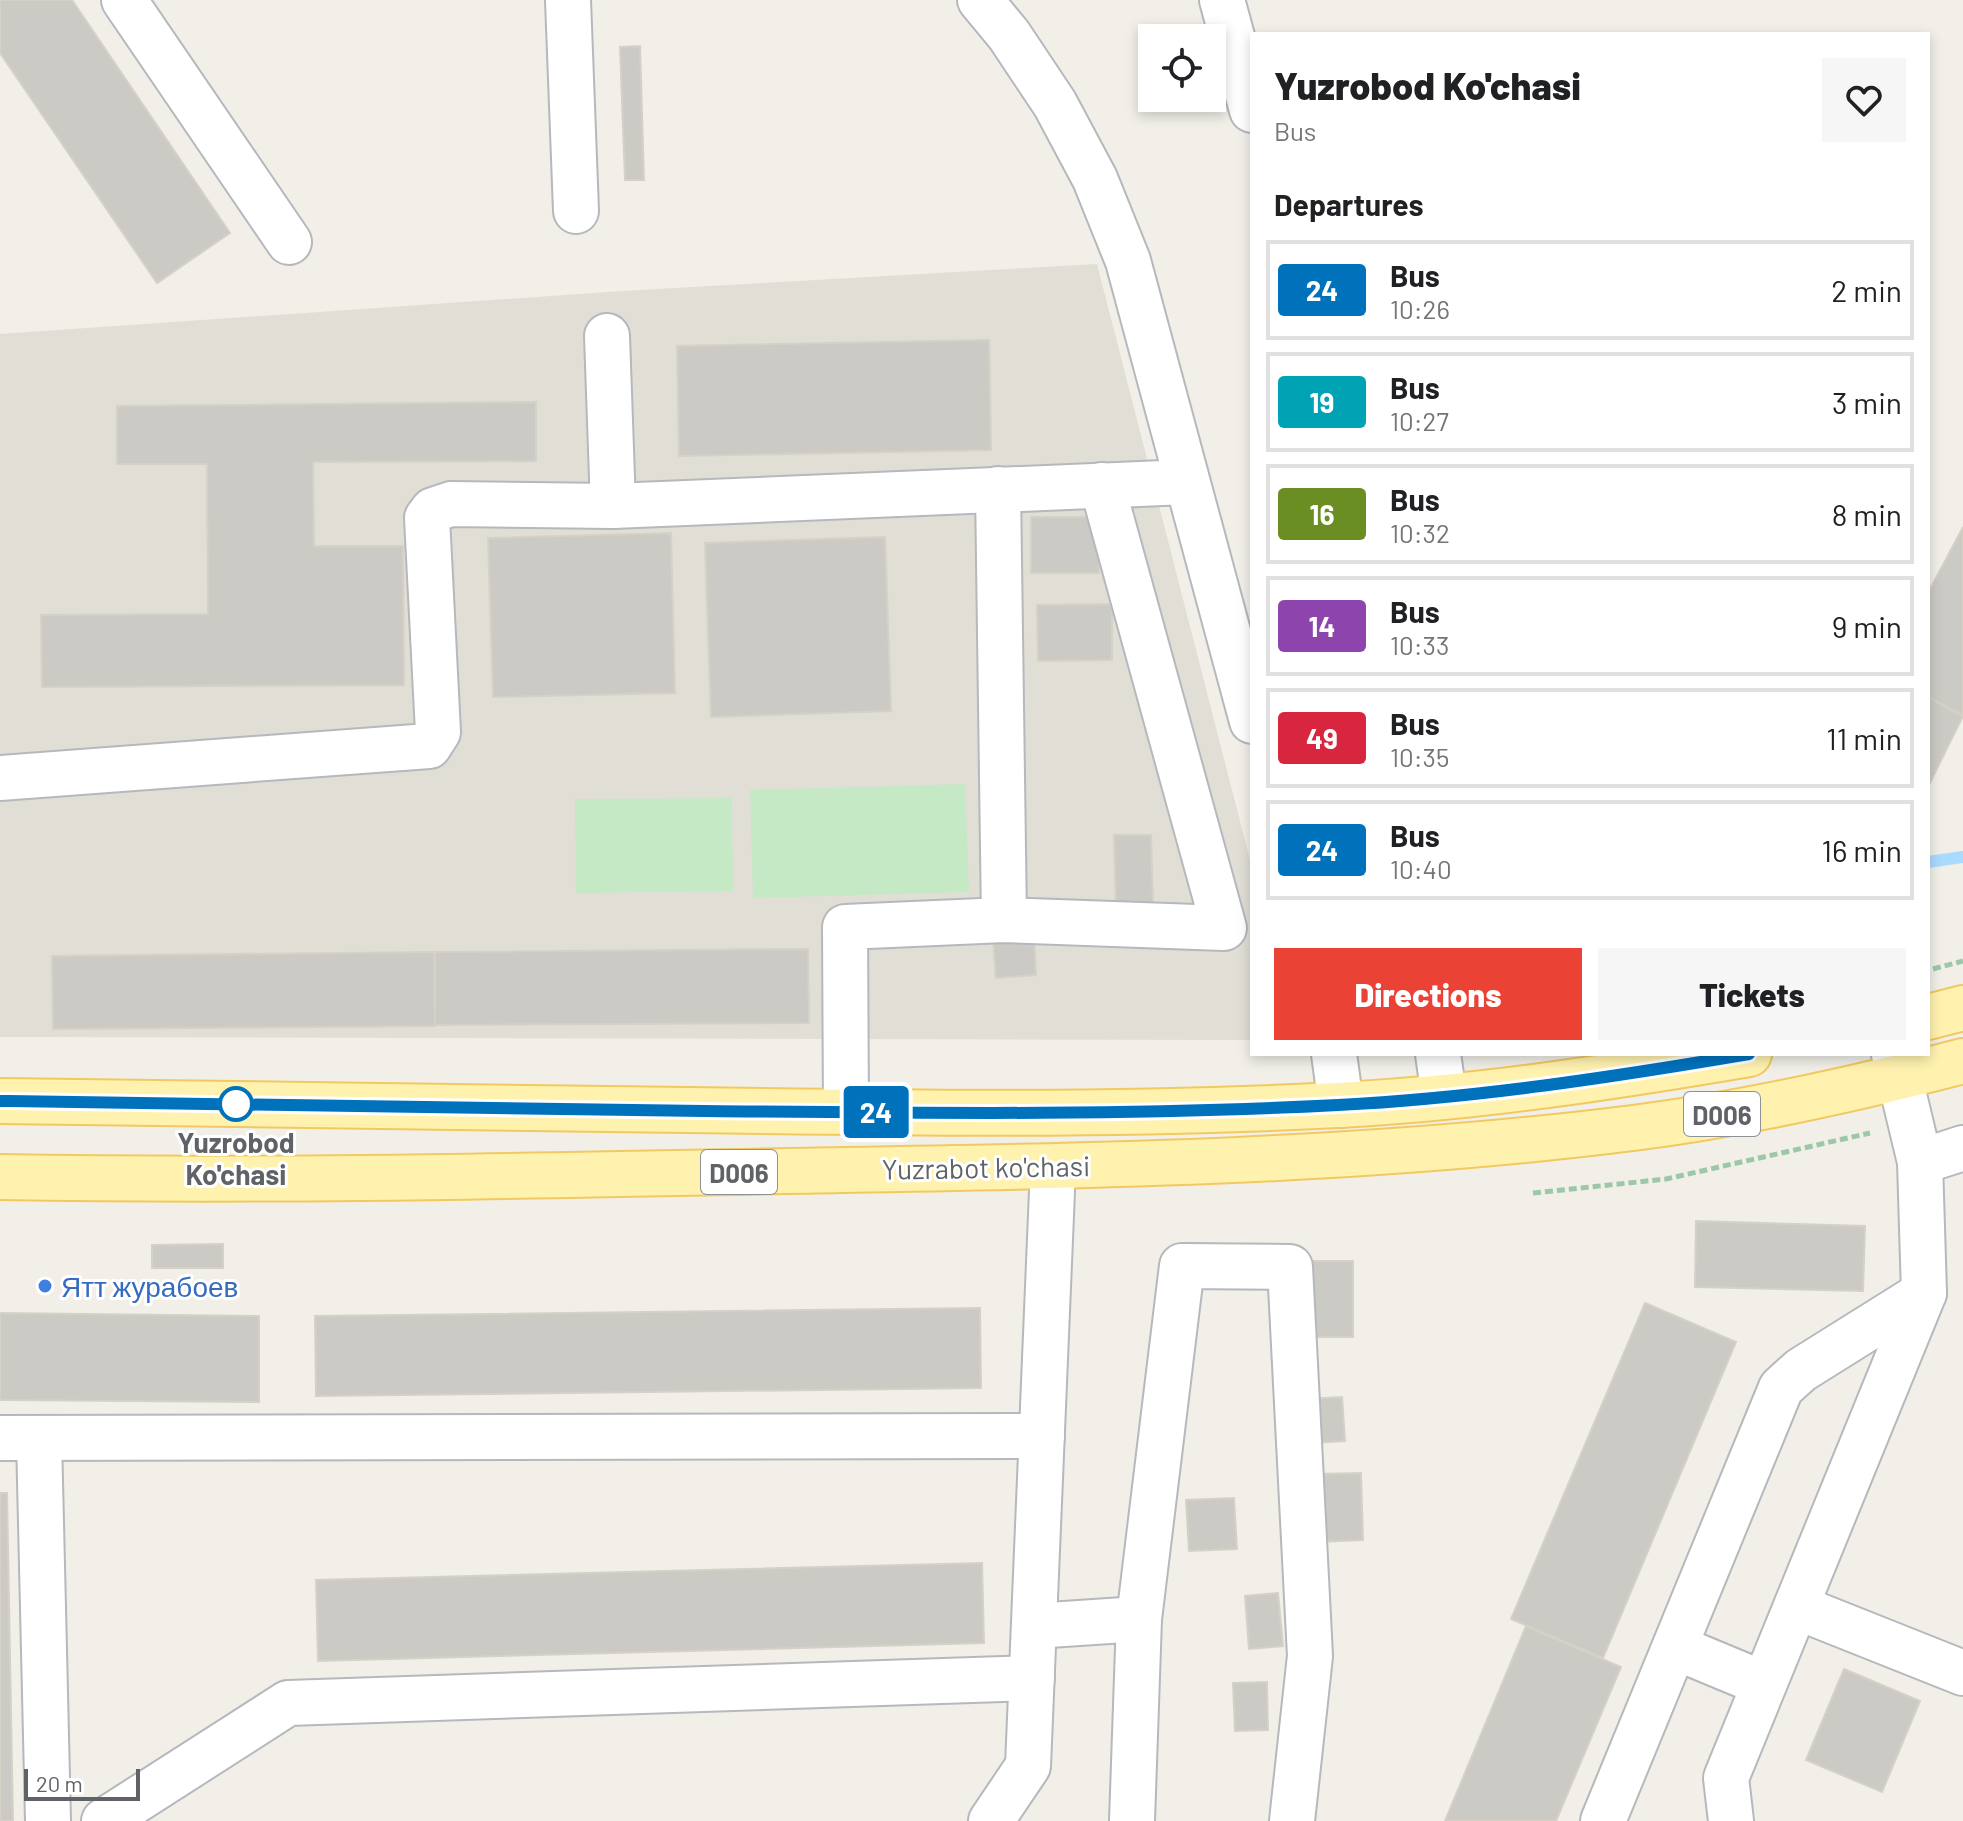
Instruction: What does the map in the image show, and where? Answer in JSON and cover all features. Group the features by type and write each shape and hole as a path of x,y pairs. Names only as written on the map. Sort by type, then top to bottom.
{"main road":[{"path":"1930,1016 1963,1008"},
{"name":"Yuzrabot ko'chasi","path":"0,1101 846,1112 1341,1105 1441,1075 1578,1081 1736,1056"},
{"name":"Yuzrabot ko'chasi","path":"0,1177 235,1181 1053,1167 1344,1155 1633,1128 1715,1115 1897,1066 1963,1061"}],"street":[{"path":"124,0 289,242"},
{"path":"568,0 576,211"},
{"path":"980,0 1009,35 1055,104 1095,179 1128,261 1250,714"},
{"path":"1222,0 1250,103"},
{"path":"607,336 613,506"},
{"path":"0,778 429,746 438,732 427,518 433,510 451,504 613,506 1187,482"},
{"path":"846,1112 845,927 1004,920 1224,928 1102,485"},
{"path":"998,489 1004,920"},
{"path":"1334,1056 1341,1105"},
{"path":"1731,1821 1726,1778 1924,1293 1916,1142 1897,1066"},
{"path":"1916,1142 1963,1148"},
{"path":"991,1821 1028,1766 1053,1167"},
{"path":"1132,1821 1139,1619 1182,1266 1290,1267 1310,1656 1292,1821"},
{"path":"1603,1821 1781,1388 1801,1370 1924,1293"},
{"path":"48,1821 20,1438 1042,1436"},
{"path":"1797,1607 1963,1673"},
{"path":"1034,1626 1139,1619"},
{"path":"1675,1647 1764,1684"},
{"path":"104,1821 288,1703 1032,1678"}],"path":[{"path":"1930,970 1963,961"},
{"path":"1533,1193 1666,1179 1799,1151 1916,1142"}],"shaded area":[{"path":"1097,264 1250,860 1250,1040 0,1037 0,334 622,291"}],"green space":[{"path":"965,784 969,892 753,898 750,790"},
{"path":"732,798 733,891 576,893 575,799"}],"building":[{"path":"0,0 72,0 230,233 157,283 0,53"},
{"path":"640,46 644,180 625,180 620,47"},
{"path":"989,340 991,450 679,456 677,346"},
{"path":"536,402 536,461 313,462 314,546 403,546 404,685 42,687 41,615 208,614 207,464 117,464 117,406"},
{"path":"1031,517 1099,517 1099,573 1031,573"},
{"path":"1963,527 1963,716 1930,698 1930,589"},
{"path":"671,533 675,693 493,697 488,538"},
{"path":"885,537 891,711 711,717 705,543"},
{"path":"1112,604 1112,660 1038,661 1037,605"},
{"path":"1930,698 1963,716 1930,783"},
{"path":"1114,835 1151,835 1153,903 1116,904"},
{"path":"1034,935 1036,975 996,978 993,938"},
{"path":"808,949 809,1023 435,1025 435,952"},
{"path":"434,952 435,1026 53,1029 52,956"},
{"path":"1696,1221 1865,1226 1863,1291 1695,1287"},
{"path":"223,1244 223,1268 152,1268 152,1245"},
{"path":"1309,1261 1353,1261 1353,1337 1309,1337"},
{"path":"1645,1303 1736,1342 1603,1658 1511,1619"},
{"path":"980,1308 981,1388 316,1396 315,1316"},
{"path":"0,1313 259,1316 259,1402 0,1400"},
{"path":"1342,1397 1345,1441 1311,1443 1309,1399"},
{"path":"1361,1473 1363,1540 1317,1542 1316,1474"},
{"path":"0,1493 7,1493 13,1821 0,1821"},
{"path":"1234,1498 1237,1549 1189,1551 1186,1500"},
{"path":"982,1563 984,1643 318,1661 316,1580"},
{"path":"1278,1593 1283,1646 1249,1649 1245,1596"},
{"path":"1526,1626 1621,1667 1556,1821 1445,1821"},
{"path":"1844,1669 1920,1701 1882,1792 1806,1760"},
{"path":"1267,1682 1268,1730 1235,1731 1233,1683"}],"waterway":[{"path":"1930,862 1963,857"}],"bus line":[{"name":"24","path":"0,1101 846,1112 1196,1110 1341,1105 1473,1093 1598,1079 1737,1056"}],"place":[{"name":"Yuzrobod Ko'chasi","path":"236,1104"},
{"name":"Ятт журабоев","path":"45,1286"}]}
